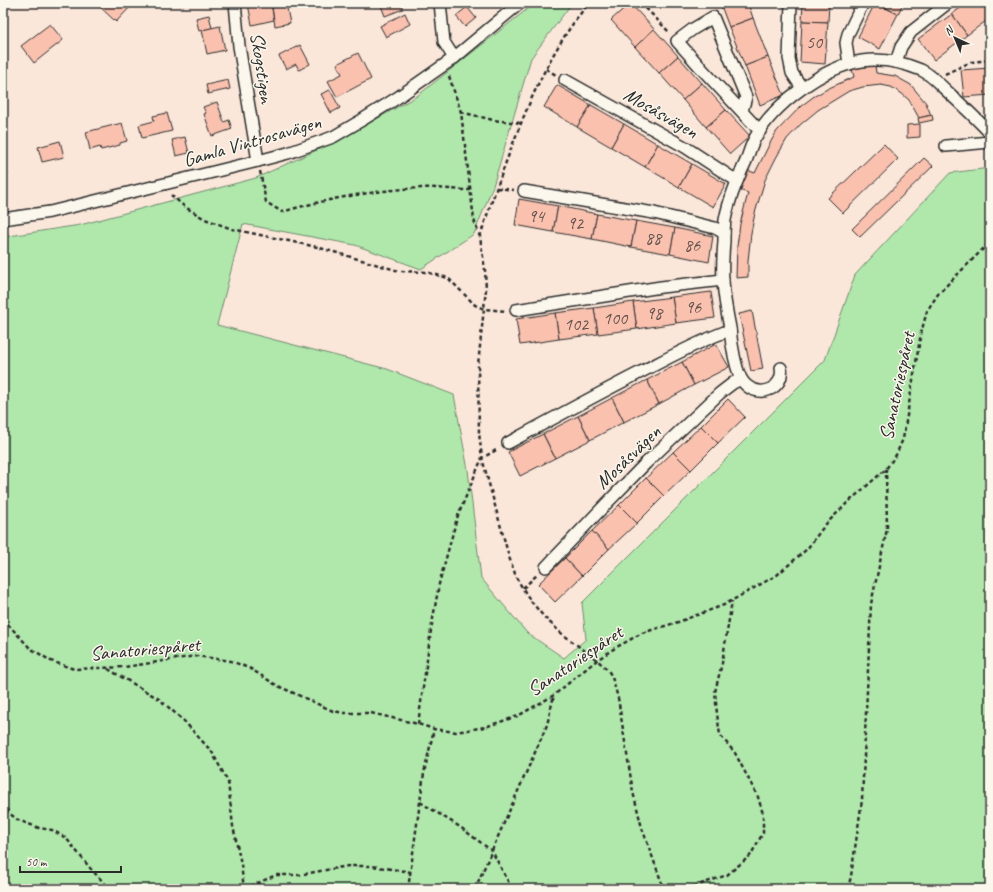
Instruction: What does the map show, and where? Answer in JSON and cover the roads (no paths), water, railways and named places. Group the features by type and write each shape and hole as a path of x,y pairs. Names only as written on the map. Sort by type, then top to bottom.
{"street":[{"name":"Skogstigen","path":"235,3 239,46 258,161"},
{"path":"440,3 442,30 449,61"},
{"name":"Gamla Vintrosavägen","path":"3,219 50,212 258,161 288,153 333,137 398,98 449,61 520,3"},
{"path":"791,3 790,66 795,79 802,88"},
{"path":"849,64 846,43 848,34 863,3"},
{"path":"896,62 901,47 911,32 948,3"},
{"path":"742,111 746,96 713,17 677,41 702,70 760,131"},
{"path":"781,368 782,372 780,379 773,387 764,392 758,392 752,389 741,379 734,355 723,280 725,222 732,192 755,139 780,107 802,88 849,64 878,60 896,62 922,71 934,79 990,133"},
{"name":"Mosåsvägen","path":"565,80 685,147 737,181"},
{"path":"946,146 990,142"},
{"path":"524,191 654,213 715,228 724,233"},
{"path":"516,310 661,287 723,280"},
{"path":"508,443 672,356 730,330"},
{"name":"Mosåsvägen","path":"546,567 646,463 720,393 741,379"}]}
